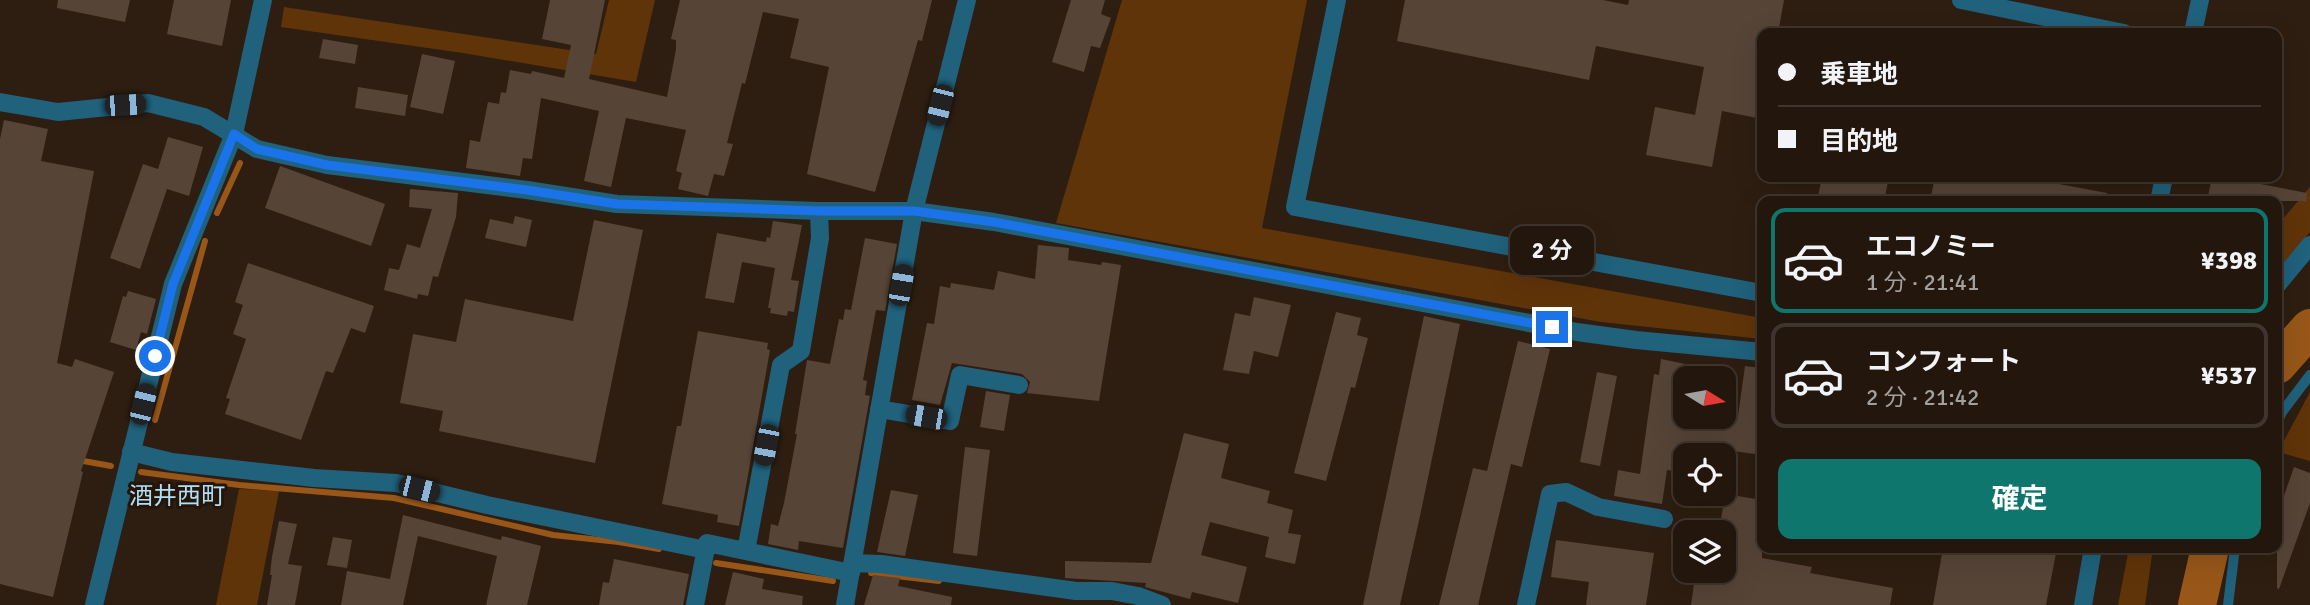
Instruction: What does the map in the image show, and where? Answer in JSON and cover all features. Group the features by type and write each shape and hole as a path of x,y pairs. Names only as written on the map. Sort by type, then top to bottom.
{"street":[{"path":"94,605 173,284 234,134 263,0"},
{"path":"845,605 914,211 967,0"},
{"path":"1337,0 1295,207 1757,292"},
{"path":"1961,0 2099,28"},
{"path":"2194,28 2200,0"},
{"path":"0,102 58,112 148,103 204,117 257,149 327,165 617,204 819,211 914,211 994,222 1577,332 1757,352"},
{"path":"746,551 781,365 801,351 820,238 819,211"},
{"path":"2282,279 2310,245"},
{"path":"879,409 950,421 960,376 1019,385"},
{"path":"131,452 185,463 314,478 396,483 487,505 706,550"},
{"path":"1527,605 1550,494 1566,492 1598,507 1664,519"},
{"path":"695,605 707,543 851,568 881,564 1076,591 1112,591 1138,596 1162,605"},
{"path":"2083,605 2092,553"}],"lane":[{"path":"2282,412 2310,375"},
{"path":"2228,605 2234,553"}],"shaded area":[{"path":"609,0 655,0 636,82 463,53 281,27 284,7 596,54"},
{"path":"1122,0 1307,0 1262,228 1757,317 1757,338 1601,322 1056,223"},
{"path":"2310,187 2310,232 2282,265 2282,220"},
{"path":"2310,392 2310,461 2282,453 2282,444"},
{"path":"239,489 279,491 257,605 216,605"},
{"path":"2128,553 2152,553 2145,605 2118,605"}],"building":[{"path":"58,0 130,0 125,22 57,8"},
{"path":"174,0 231,0 222,46 167,34"},
{"path":"550,0 605,0 589,79 667,97 676,49 676,40 671,39 680,0 932,0 875,192 807,174 829,67 790,58 799,19 763,12 727,143 733,144 724,176 714,174 708,196 678,189 682,173 676,171 686,130 626,118 611,187 584,181 599,111 541,98 532,159 523,158 520,176 466,168 470,140 480,142 488,102 499,104 501,92 506,93 510,70 531,74 532,71 564,78 571,45 542,39"},
{"path":"1071,0 1105,0 1101,14 1111,18 1100,48 1091,46 1084,72 1052,62"},
{"path":"1405,0 1603,0 1628,5 1629,0 1784,0 1779,28 1757,28 1757,118 1722,111 1712,167 1646,155 1655,107 1695,115 1704,67 1596,46 1589,80 1397,41"},
{"path":"323,39 358,45 355,64 319,58"},
{"path":"422,54 455,61 443,114 410,107"},
{"path":"358,87 408,95 405,116 355,108"},
{"path":"4,120 48,129 41,161 94,171 57,363 72,367 75,359 114,372 81,471 83,472 53,597 0,584 0,139"},
{"path":"168,137 203,147 189,196 167,189 140,269 110,258 143,164 158,169"},
{"path":"280,166 385,204 371,246 265,208"},
{"path":"1821,182 1888,182 1885,196 1818,196"},
{"path":"1934,182 2049,182 2107,193 2107,196 1931,196"},
{"path":"2211,182 2250,182 2307,193 2306,201 2282,201 2282,196 2208,196"},
{"path":"410,189 458,193 456,217 438,277 433,276 428,296 418,294 417,299 384,290 389,268 399,270 407,244 420,248 432,209 409,207"},
{"path":"515,216 532,220 526,247 485,238 490,219 513,224"},
{"path":"594,220 643,230 595,463 439,431 443,411 400,403 413,334 456,342 465,299 573,321"},
{"path":"773,221 802,225 791,280 799,281 794,312 788,311 787,316 770,313 771,308 768,308 775,268 742,262 734,303 705,298 717,233 766,242 767,237 770,238"},
{"path":"865,238 897,244 885,311 876,310 863,380 867,381 865,395 870,396 843,548 799,541 798,550 768,544 771,524 778,526 784,503 807,360 830,364 839,319 843,320 845,309 851,310"},
{"path":"1038,245 1069,248 1068,260 1121,265 1099,401 1027,393 1030,382 1022,374 952,363 940,405 912,400 927,323 934,324 940,286 950,288 951,283 994,290 998,271 1035,279"},
{"path":"248,263 374,306 365,333 351,328 333,373 326,371 301,440 225,414 230,399 226,398 246,339 233,334 243,305 235,302"},
{"path":"128,291 156,299 147,334 141,332 136,350 110,342 123,296 126,297"},
{"path":"1254,297 1291,305 1278,357 1254,351 1249,374 1223,370 1235,313 1250,316"},
{"path":"1336,312 1361,318 1357,335 1368,338 1355,388 1351,387 1326,481 1294,473"},
{"path":"1424,316 1460,324 1420,516 1400,605 1363,605"},
{"path":"698,331 768,343 767,349 770,350 739,526 717,522 718,515 662,504 677,426 681,426"},
{"path":"1518,341 1550,349 1522,467 1511,464 1478,605 1439,605 1473,468 1487,471"},
{"path":"1661,359 1685,364 1673,366 1673,429 1736,429 1745,366 1757,367 1757,454 1736,451 1736,443 1673,443 1673,471 1667,470 1662,504 1614,496 1618,470 1640,474 1654,374 1659,375"},
{"path":"1597,372 1617,376 1600,466 1580,462"},
{"path":"986,391 1010,395 1004,431 980,427"},
{"path":"1184,433 1229,444 1221,478 1270,491 1267,503 1293,510 1288,533 1301,535 1295,564 1265,557 1269,537 1210,522 1201,555 1247,567 1238,603 1192,592 1190,599 1145,587 1146,583 1065,578 1065,561 1151,563"},
{"path":"965,447 990,450 977,556 953,553"},
{"path":"2294,467 2310,473 2310,503 2279,589 2277,553 2282,553 2282,502"},
{"path":"891,490 918,495 905,556 877,552"},
{"path":"1736,496 1757,499 1757,553 1762,553 1762,558 1812,567 1810,573 1893,588 1890,605 1691,605 1694,583 1736,583 1736,520 1721,520 1723,506 1736,506"},
{"path":"403,515 501,540 502,536 541,546 527,605 486,605 497,556 418,536 403,605 341,605 347,571 390,579"},
{"path":"279,521 297,524 288,564 302,566 295,605 267,605"},
{"path":"333,537 352,540 347,568 327,565"},
{"path":"1556,540 1654,553 1646,605 1586,605 1589,582 1551,577"},
{"path":"1942,553 2056,553 2046,605 1933,605"},
{"path":"614,559 689,574 683,605 599,605 603,582 609,583"},
{"path":"733,572 764,579 762,589 803,596 802,605 725,605"},
{"path":"873,575 900,578 898,586 952,597 951,605 864,605"}],"waterway":[{"path":"217,213 240,163"},
{"path":"155,420 205,241"},
{"path":"2282,359 2310,328"},
{"path":"78,460 111,466"},
{"path":"141,472 239,485 394,498 553,535 659,549"},
{"path":"2197,605 2209,553"},
{"path":"716,563 833,581"},
{"path":"871,573 939,581"}],"district":[{"name":"酒井西町","path":"177,496"}],"route":[{"path":"155,356 173,284 234,134 257,149 327,165 617,204 732,209 914,211 994,222 1552,327"}]}
